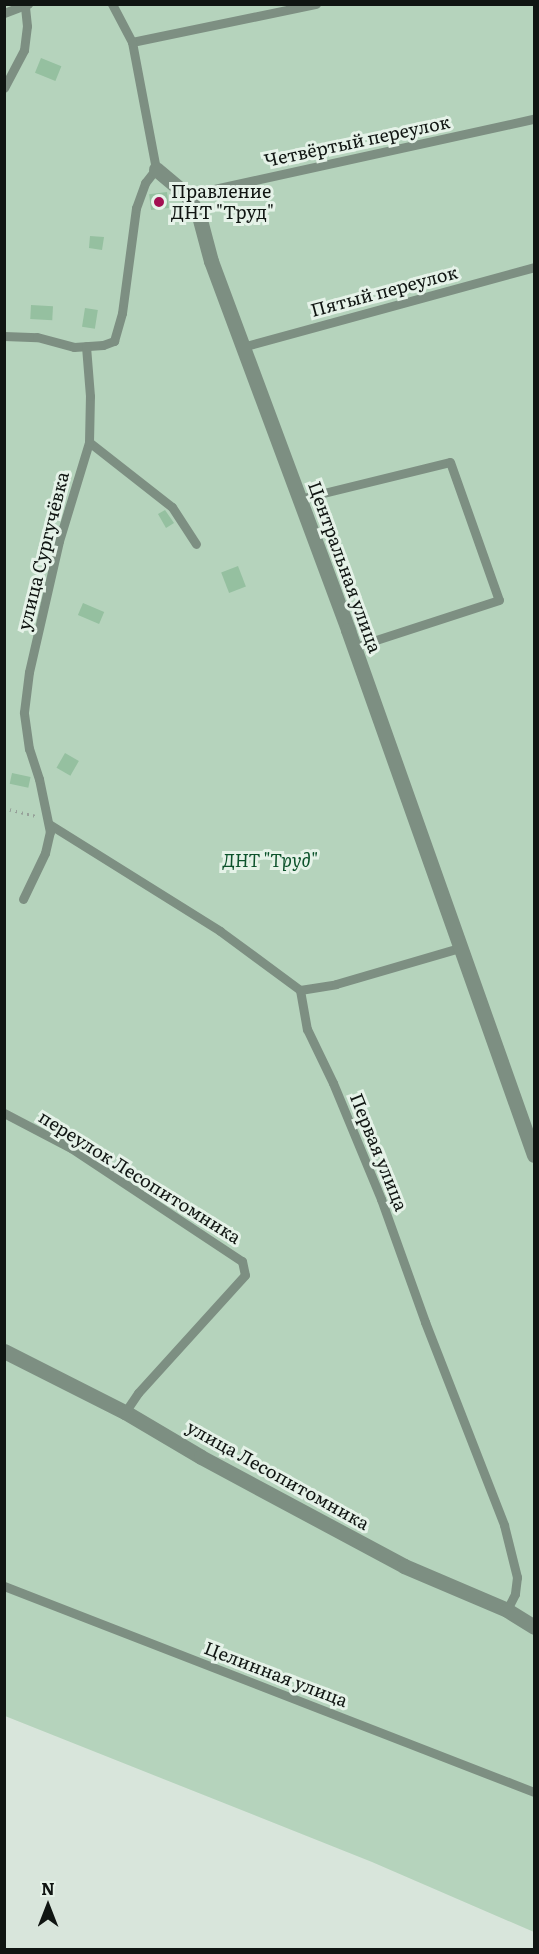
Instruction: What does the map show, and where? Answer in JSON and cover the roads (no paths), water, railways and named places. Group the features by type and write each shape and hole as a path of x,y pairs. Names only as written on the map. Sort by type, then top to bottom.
{"street":[{"name":"Центральная улица","path":"156,169 187,195 199,216 211,261 354,647 534,1155"},
{"name":"улица Лесопитомника","path":"4,1351 125,1413 201,1457 404,1566 507,1610 534,1627"}],"lane":[{"path":"4,336 37,337 74,347 103,345 114,340 122,313 136,208 145,183 156,169 132,42 112,4"},
{"path":"132,42 316,4"},
{"path":"4,14 26,5 27,26 24,50 4,88"},
{"name":"Четвёртый переулок","path":"187,195 534,119"},
{"name":"Пятый переулок","path":"242,347 534,267"},
{"name":"улица Сургучёвка","path":"23,899 45,853 48,821 29,749 24,712 29,672 59,541 89,442 90,396 86,346"},
{"path":"89,442 172,507 196,543"},
{"path":"299,499 450,462 499,600 354,647"},
{"path":"48,821 220,931 300,990 336,984 459,948"},
{"name":"Первая улица","path":"300,990 308,1029 381,1199 425,1322 504,1525 517,1577 515,1594 507,1610"},
{"name":"переулок Лесопитомника","path":"4,1113 71,1148 242,1261 245,1275 138,1393 125,1413"},
{"name":"Целинная улица","path":"4,1586 534,1792"}],"place":[{"name":"Правление ДНТ \"Труд\"","path":"159,202"}],"park label":[{"name":"ДНТ \"Труд\"","path":"270,860"}]}
